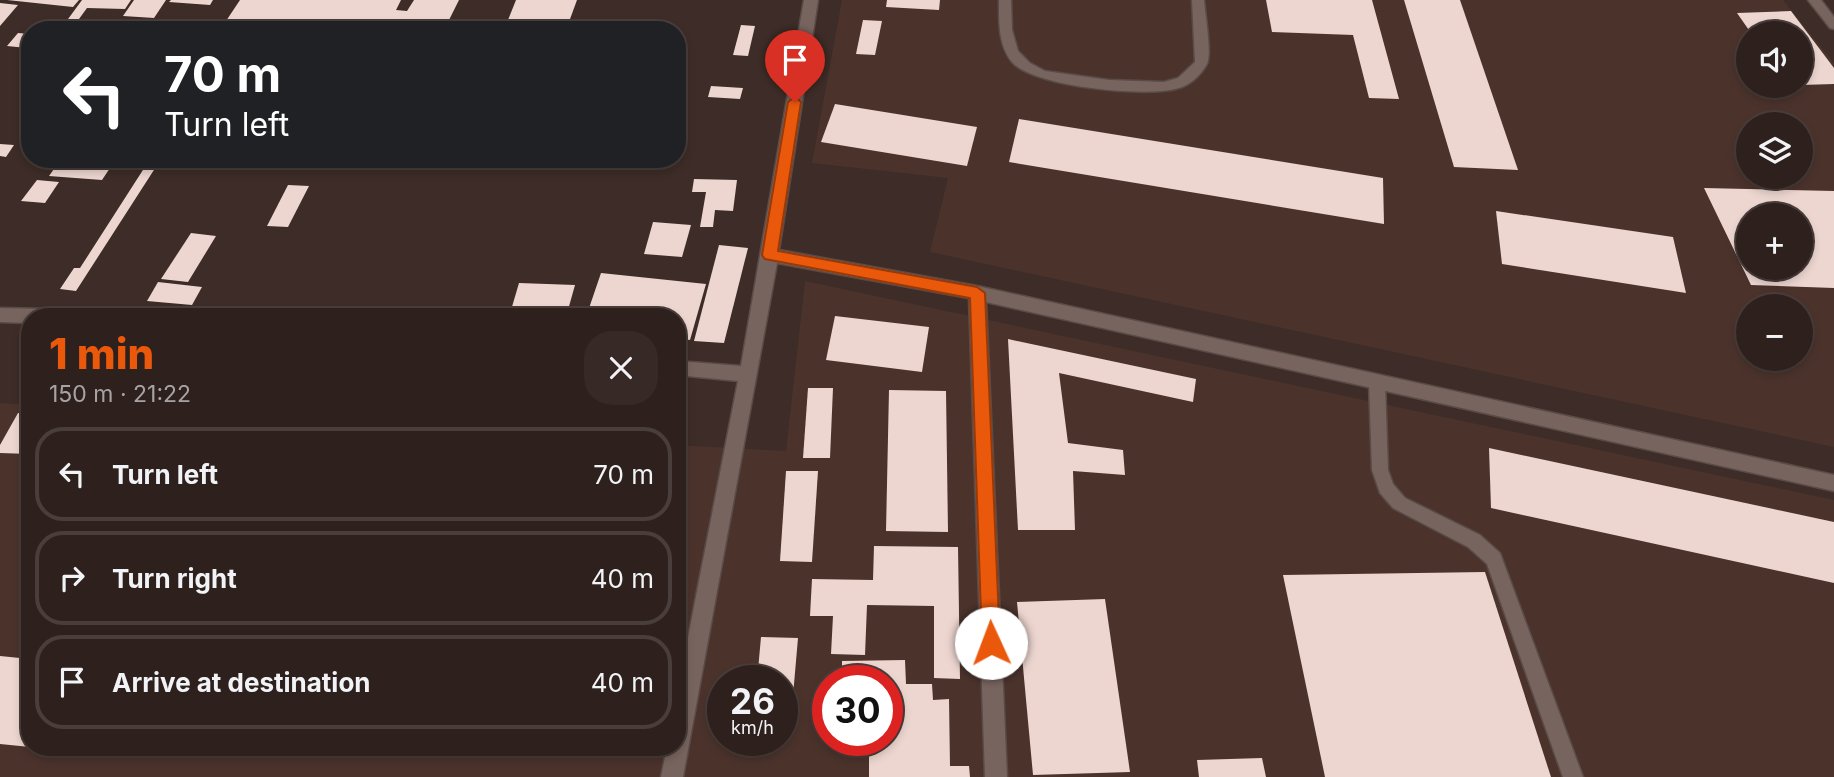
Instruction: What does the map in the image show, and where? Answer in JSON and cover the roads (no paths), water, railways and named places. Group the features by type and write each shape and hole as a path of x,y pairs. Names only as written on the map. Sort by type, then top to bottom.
{"street":[{"path":"686,701 770,255 811,0"},
{"path":"770,255 977,293 1834,483"},
{"path":"977,293 996,777"},
{"path":"0,315 21,315"},
{"path":"686,369 746,374"},
{"path":"672,777 676,756"}],"lane":[{"path":"1005,0 1009,44 1027,68 1045,76 1135,86 1174,85 1197,69 1202,61 1198,0"},
{"path":"1814,0 1834,25"},
{"path":"1377,383 1380,470 1386,488 1399,503 1474,541 1494,559 1573,777"}]}
